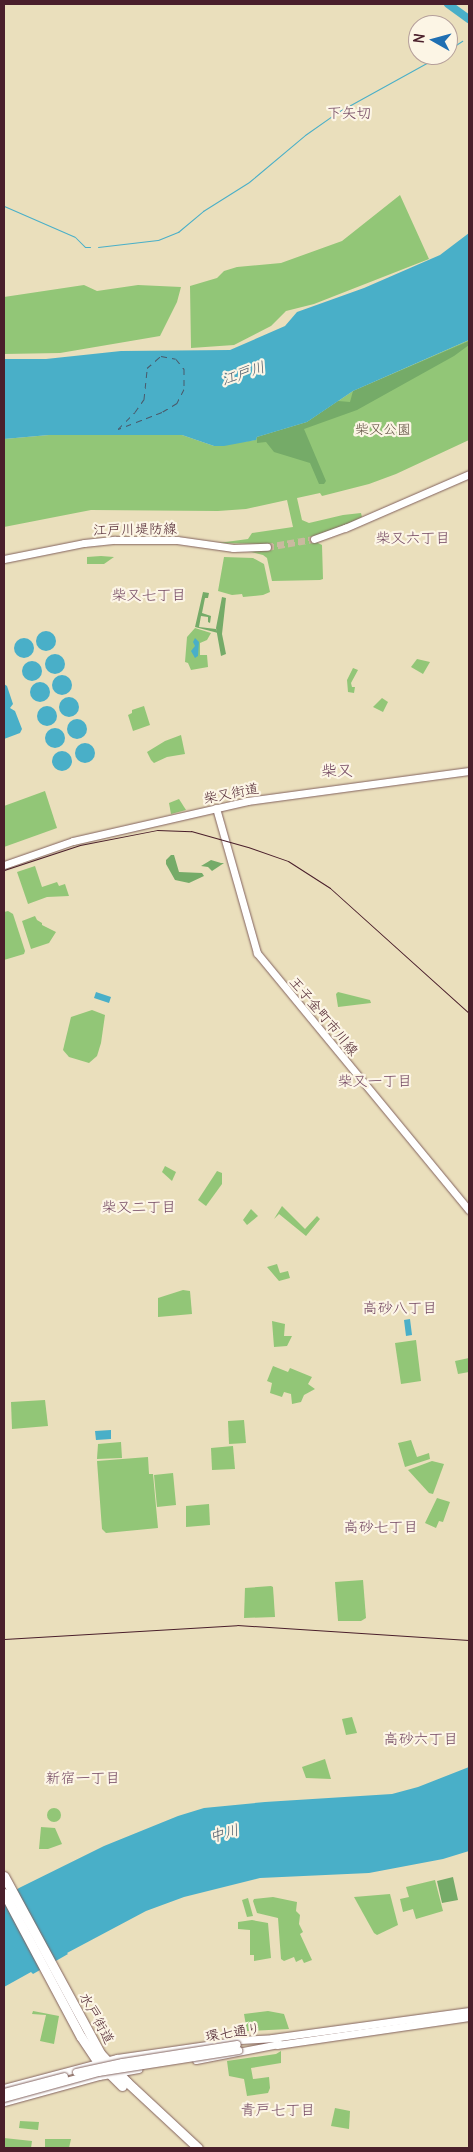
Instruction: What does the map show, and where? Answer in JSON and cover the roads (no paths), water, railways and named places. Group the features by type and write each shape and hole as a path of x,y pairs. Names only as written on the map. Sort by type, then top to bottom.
{"highway":[{"name":"水戸街道","path":"4,1876 6,1892 49,1968 81,2037 102,2061 190,2148"},
{"name":"水戸街道","path":"114,2073 127,2082 198,2148"}],"main road":[{"path":"314,539 346,528 469,474"},
{"name":"江戸川堤防線","path":"4,558 84,542 115,540 177,540 233,548 267,547"},
{"name":"柴又街道","path":"4,865 73,841 247,801 469,771"},
{"name":"王子金町市川線","path":"216,808 257,953 469,1210"},
{"name":"環七通り","path":"4,2092 96,2067 469,2011"},
{"name":"環七通り","path":"278,2041 469,2017"},
{"path":"4,2088 102,2061 240,2040 278,2041"},
{"path":"4,2102 114,2073 228,2055 278,2041"},
{"name":"環七通り","path":"4,2098 98,2072 238,2047"},
{"path":"138,2055 135,2059 136,2065 140,2068"},
{"path":"78,2067 84,2069 86,2077 80,2081"},
{"path":"127,2082 128,2075 132,2070"}],"water":[{"name":"江戸川","path":"469,233 469,340 353,391 307,422 257,437 256,440 224,446 214,446 182,435 49,435 4,439 4,359 46,359 121,351 230,350 285,326 297,312 364,288 440,255"},
{"path":"46,631 53,634 56,641 53,648 46,651 39,648 36,641 39,634"},
{"path":"24,638 31,641 34,648 31,655 24,658 17,655 14,648 17,641"},
{"path":"195,638 199,642 198,656 195,658 191,651 195,646 193,642"},
{"path":"55,654 62,657 65,664 62,671 55,674 48,671 45,664 48,657"},
{"path":"32,661 39,664 42,671 39,678 32,681 25,678 22,671 25,664"},
{"path":"62,675 69,678 72,685 69,692 62,695 55,692 52,685 55,678"},
{"path":"40,682 47,685 50,692 47,699 40,702 33,699 30,692 33,685"},
{"path":"4,684 7,686 13,704 10,708 15,711 22,729 20,733 4,739"},
{"path":"69,697 76,700 79,707 76,714 69,717 62,714 59,707 62,700"},
{"path":"47,706 54,709 57,716 54,723 47,726 40,723 37,716 40,709"},
{"path":"77,719 84,722 87,729 84,736 77,739 70,736 67,729 70,722"},
{"path":"55,728 62,731 65,738 62,745 55,748 48,745 45,738 48,731"},
{"path":"85,743 92,746 95,753 92,760 85,763 78,760 75,753 78,746"},
{"path":"62,751 69,754 72,761 69,768 62,771 55,768 52,761 55,754"},
{"path":"96,992 111,997 109,1003 94,998"},
{"path":"410,1319 412,1335 406,1336 404,1320"},
{"path":"111,1430 111,1439 96,1440 95,1431"},
{"name":"中川","path":"469,1767 469,1851 443,1859 369,1873 260,1878 184,1897 146,1911 67,1953 33,1974 31,1972 4,1987 4,1899 19,1888 104,1846 178,1816 204,1808 392,1794 418,1787"}],"waterway":[{"path":"448,4 469,19"},
{"path":"458,44 462,41"},
{"path":"98,247 158,240 178,232 203,211 249,182 305,135 336,113 423,65"},
{"path":"4,206 75,237 85,247 90,247"}],"tunnel":[{"path":"267,547 314,539"}],"railway":[{"path":"4,870 80,845 157,830 191,831 248,847 288,861 330,888 469,1013"},
{"path":"4,1639 237,1625 469,1640"}],"district":[{"name":"下矢切","path":"349,113"},
{"name":"柴又六丁目","path":"413,538"},
{"name":"柴又七丁目","path":"149,595"},
{"name":"柴又","path":"337,770"},
{"name":"柴又一丁目","path":"375,1081"},
{"name":"柴又二丁目","path":"139,1207"},
{"name":"高砂八丁目","path":"400,1308"},
{"name":"高砂七丁目","path":"381,1527"},
{"name":"高砂六丁目","path":"421,1739"},
{"name":"新宿一丁目","path":"83,1778"},
{"name":"青戸七丁目","path":"278,2110"}],"park label":[{"name":"柴又公園","path":"383,429"}]}
